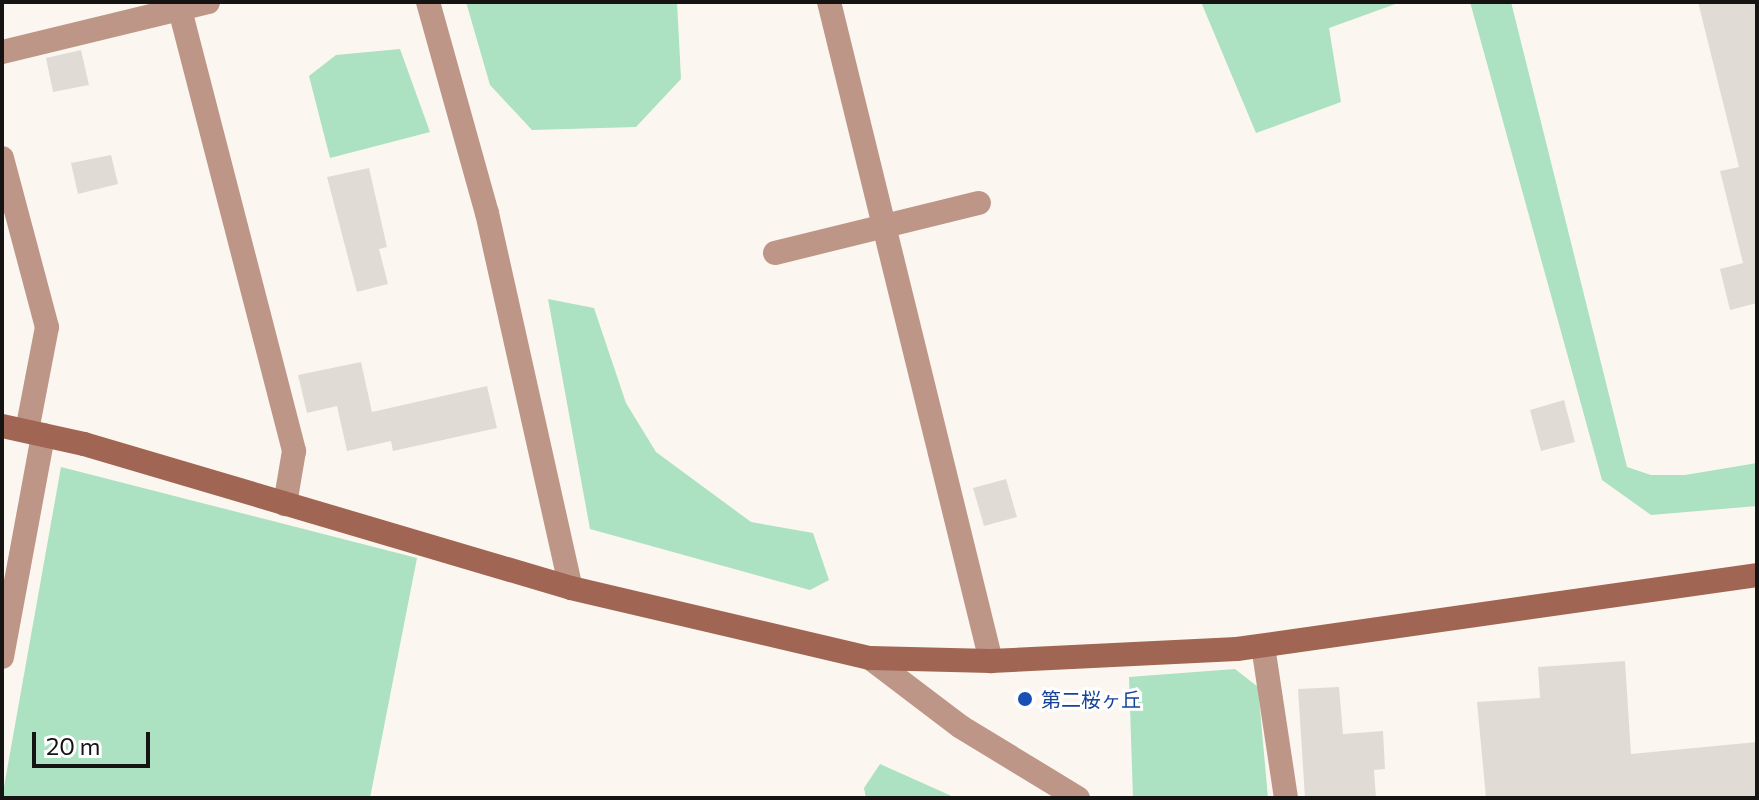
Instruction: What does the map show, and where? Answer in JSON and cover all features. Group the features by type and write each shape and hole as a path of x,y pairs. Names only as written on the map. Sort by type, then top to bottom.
{"street":[{"path":"2,52 179,5 208,2"},
{"path":"428,2 487,213 571,588"},
{"path":"829,2 991,661"},
{"path":"179,5 294,451 285,504"},
{"path":"2,158 47,327 35,433 2,657"},
{"path":"775,253 979,203"},
{"path":"2,426 285,504 571,588 870,658 991,661 1263,646 1757,575"},
{"path":"1263,646 1286,798"},
{"path":"870,658 961,727 1078,798"}],"green space":[{"path":"466,2 677,2 681,79 636,127 532,130 490,85"},
{"path":"1201,2 1401,2 1329,28 1341,102 1256,133"},
{"path":"1470,2 1511,2 1627,467 1651,475 1685,475 1757,463 1757,506 1651,515 1602,480"},
{"path":"400,49 430,132 330,158 309,76 336,55"},
{"path":"548,299 594,308 626,403 656,452 751,522 813,533 829,580 810,590 590,529"},
{"path":"61,467 417,558 370,798 2,798"},
{"path":"1235,669 1258,687 1268,798 1133,798 1129,677"},
{"path":"880,764 956,798 866,798 864,788"}],"building":[{"path":"1698,2 1757,2 1757,303 1730,310 1720,269 1743,263 1720,171 1739,167"},
{"path":"81,50 89,85 53,92 46,58"},
{"path":"111,155 118,184 78,194 71,163"},
{"path":"369,168 387,247 379,249 388,284 357,292 327,177"},
{"path":"361,362 372,412 487,386 497,428 393,451 391,441 347,451 337,406 307,413 298,375"},
{"path":"1564,400 1575,442 1541,451 1530,410"},
{"path":"1006,479 1017,517 984,526 973,488"},
{"path":"1625,661 1631,754 1757,742 1757,798 1486,798 1477,702 1540,698 1538,667"},
{"path":"1339,687 1343,734 1383,731 1385,769 1374,770 1376,798 1305,798 1298,689"}],"place":[{"name":"第二桜ヶ丘","path":"1025,699"}]}
